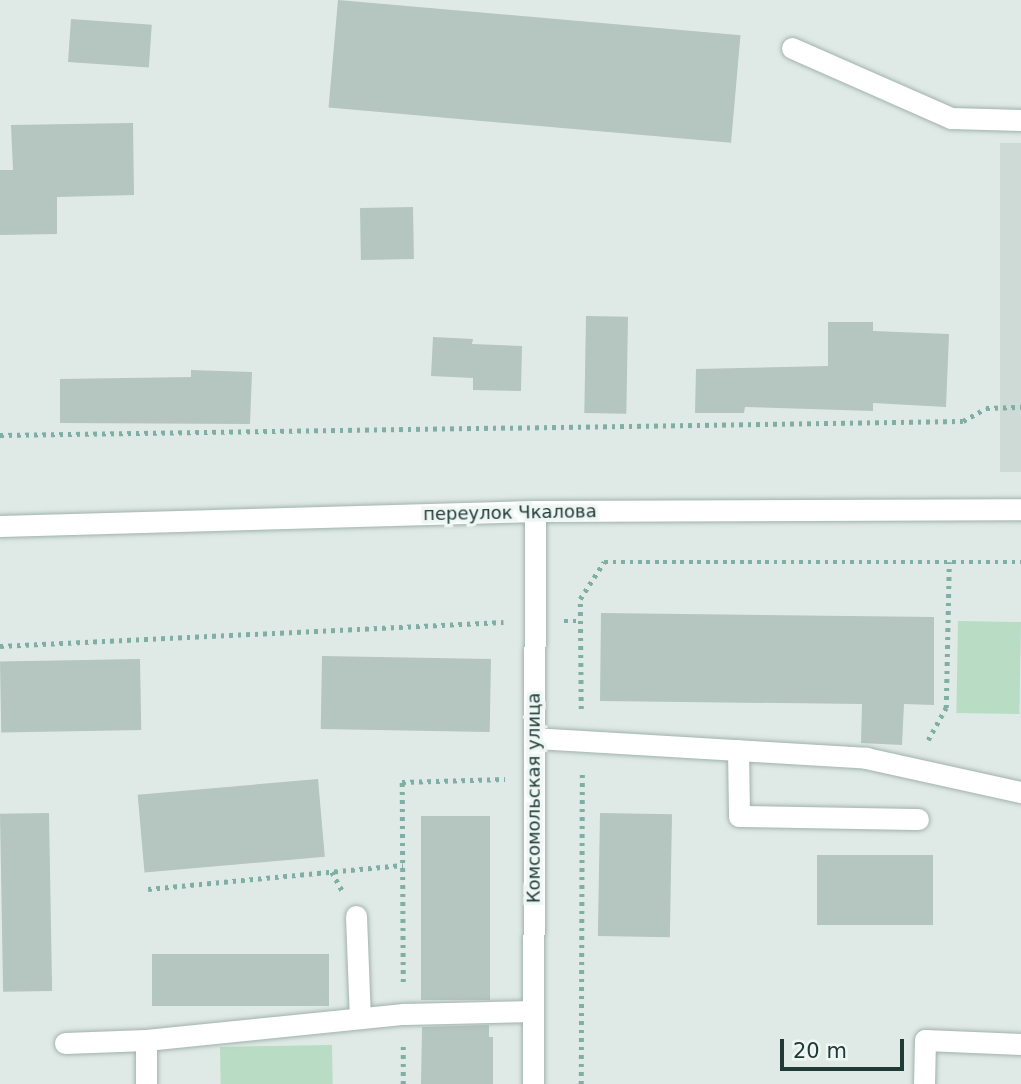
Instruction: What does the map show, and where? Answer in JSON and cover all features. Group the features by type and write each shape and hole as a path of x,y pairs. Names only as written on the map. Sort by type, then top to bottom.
{"street":[{"path":"792,48 951,118 1021,120"},
{"name":"переулок Чкалова","path":"0,526 535,511 1021,509"},
{"name":"Комсомольская улица","path":"533,1084 535,511"},
{"path":"534,738 866,758 1019,796"},
{"path":"738,750 739,816 918,819"},
{"path":"356,916 360,1018"},
{"path":"65,1043 146,1040 404,1014 533,1011"},
{"path":"146,1040 146,1084"},
{"path":"924,1084 925,1040 1021,1044"}],"path":[{"path":"0,435 963,421 986,408 1021,407"},
{"path":"581,1084 580,599 604,562 1021,562"},
{"path":"913,768 946,708 948,562"},
{"path":"0,646 581,621"},
{"path":"403,1084 402,782 582,781"},
{"path":"148,889 403,865"}],"shaded area":[{"path":"1000,143 1021,143 1021,472 1000,472"}],"green space":[{"path":"958,621 1021,622 1019,714 956,713"},
{"path":"332,1045 333,1084 221,1084 220,1047"}],"building":[{"path":"338,0 740,35 731,143 329,108"},
{"path":"71,19 152,25 149,68 68,62"},
{"path":"133,123 134,195 57,197 57,234 0,235 0,170 13,170 11,125"},
{"path":"413,207 414,259 361,260 360,208"},
{"path":"586,316 628,317 626,414 584,413"},
{"path":"828,322 873,322 873,331 949,334 946,407 873,403 873,411 745,407 744,413 695,413 696,369 828,366"},
{"path":"433,337 473,339 472,344 522,346 521,391 473,390 473,378 431,376"},
{"path":"191,370 252,372 250,424 60,423 60,379 191,377"},
{"path":"601,613 934,617 934,705 904,704 902,745 861,743 862,704 600,701"},
{"path":"322,656 491,659 490,732 321,729"},
{"path":"140,659 141,730 1,732 0,661"},
{"path":"318,779 325,857 144,872 138,795"},
{"path":"49,813 52,991 3,992 0,814"},
{"path":"600,813 672,814 670,937 598,936"},
{"path":"421,816 490,816 490,1000 421,1000"},
{"path":"817,855 933,855 933,925 817,925"},
{"path":"152,954 329,954 329,1006 152,1006"},
{"path":"489,1025 489,1037 493,1037 493,1084 421,1084 422,1027"}]}
